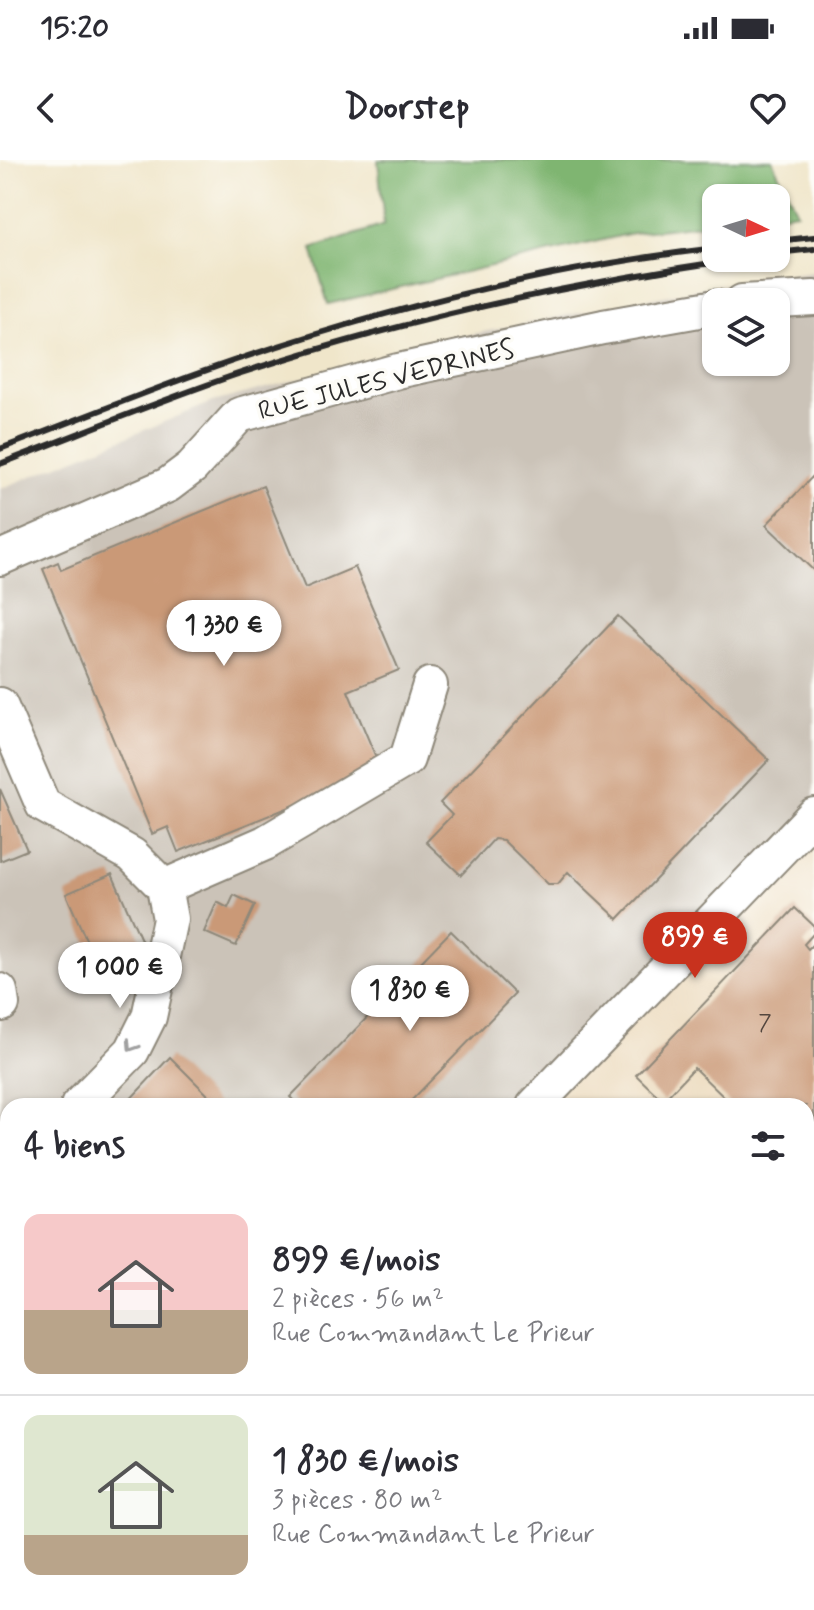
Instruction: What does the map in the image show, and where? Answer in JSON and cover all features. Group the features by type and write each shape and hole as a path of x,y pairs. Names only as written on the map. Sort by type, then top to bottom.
{"street":[{"path":"790,299 814,298"},
{"name":"RUE JULES VEDRINES","path":"0,558 168,485 192,467 239,415 398,371 603,327 702,309"},
{"path":"167,903 407,759 430,685"},
{"path":"0,705 43,805 132,855 167,903 149,1017 132,1051 86,1098"},
{"path":"542,1098 814,815"}],"shaded area":[{"path":"814,272 814,815 542,1098 0,1098 0,489 213,402 453,338 702,289 702,376 790,376 790,288 705,288"},
{"path":"814,815 814,1098 542,1098"}],"green space":[{"path":"378,160 772,160 784,184 702,184 702,225 633,233 328,304 312,249 384,225"},
{"path":"790,197 797,212 790,213"}],"building":[{"path":"814,475 814,571 766,525"},
{"path":"263,486 305,588 355,567 399,670 348,691 380,767 299,808 297,804 178,852 168,827 152,834 43,569 58,562 61,570"},
{"path":"618,616 769,760 618,919 568,872 558,884 548,884 503,840 494,839 461,875 426,842 452,815 440,803"},
{"path":"0,789 27,850 0,861"},
{"path":"112,874 142,942 96,962 66,894"},
{"path":"234,895 255,905 236,946 204,932 217,902 228,908"},
{"path":"795,908 814,926 814,933 804,944 808,949 814,943 814,1098 725,1098 694,1068 666,1098 660,1098 636,1075"},
{"path":"451,931 515,994 414,1098 290,1097"},
{"path":"170,1057 211,1098 132,1098"}],"railway":[{"path":"790,240 814,237"},
{"path":"790,252 814,249"},
{"path":"0,449 203,371 351,324 532,278 702,250"},
{"path":"0,464 208,384 362,337 552,291 702,265"}]}
